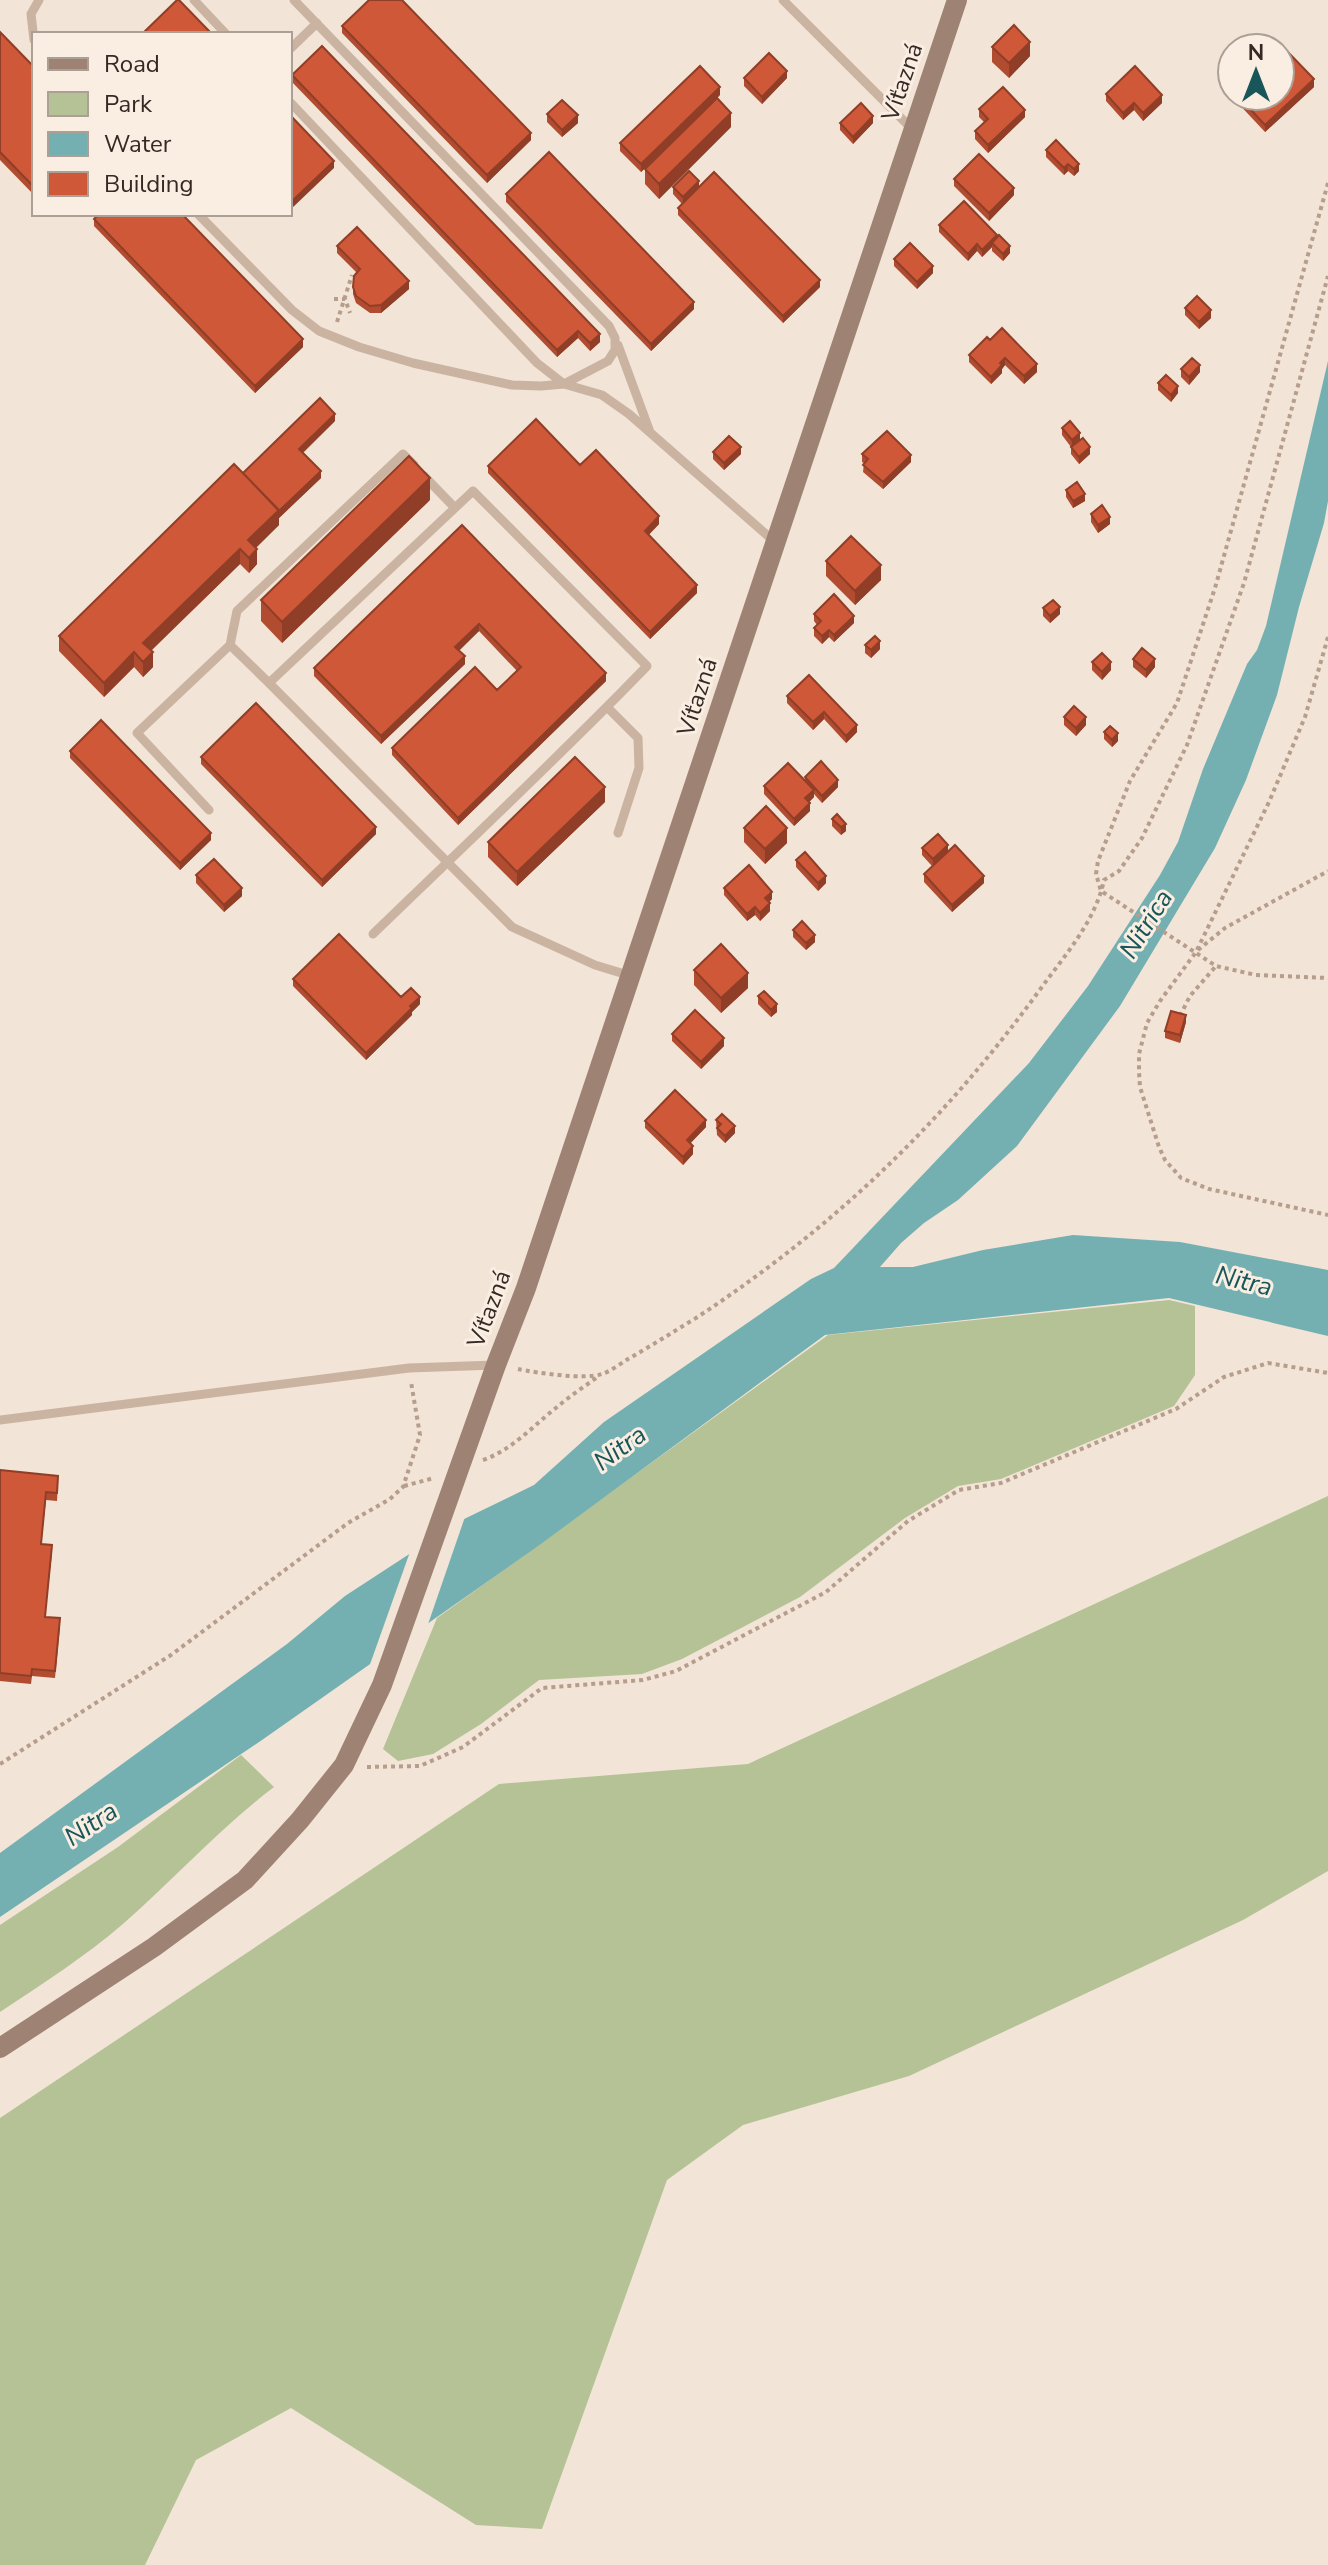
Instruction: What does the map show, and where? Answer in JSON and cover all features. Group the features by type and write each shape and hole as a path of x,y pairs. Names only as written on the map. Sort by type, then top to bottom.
{"main road":[{"name":"Víťazná","path":"0,2048 154,1947 245,1880 300,1820 346,1760 382,1685 526,1288 957,0"}],"lane":[{"path":"33,32 31,14 39,0"},
{"path":"194,0 224,32"},
{"path":"294,0 609,326 651,433"},
{"path":"783,0 913,130"},
{"path":"292,47 317,23"},
{"path":"292,104 537,363 564,384"},
{"path":"200,216 292,310 319,331 413,363 512,385 564,384 602,395 651,433 776,543"},
{"path":"564,384 608,361 615,350 615,338"},
{"path":"209,810 137,733 230,645 237,611 403,454 455,508"},
{"path":"269,683 473,491 647,666 373,934"},
{"path":"230,645 512,927 595,965 631,976"},
{"path":"607,707 638,738 639,768 618,833"},
{"path":"0,1420 409,1368 496,1365"}],"path":[{"path":"1328,183 1215,588 1177,703 1130,781 1098,861 1096,874 1101,891 1216,966 1256,975 1328,978"},
{"path":"329,335 337,323 352,275"},
{"path":"482,1460 496,1456 601,1375 746,1284 851,1201 908,1148 966,1086 1078,938 1104,880 1119,871 1142,838 1187,745 1244,583 1328,276"},
{"path":"334,299 345,299"},
{"path":"345,299 350,313"},
{"path":"1328,637 1305,717 1269,802 1196,952 1152,1013 1139,1054 1140,1087 1165,1160 1181,1178 1192,1184 1328,1215"},
{"path":"1196,952 1225,928 1328,871"},
{"path":"1177,1020 1190,996 1216,966"},
{"path":"346,1760 380,1768 420,1766 463,1747 542,1688 643,1680 676,1671 826,1592 908,1521 959,1490 1001,1483 1031,1471 1176,1409 1224,1377 1253,1367 1268,1363 1328,1373"},
{"path":"496,1365 538,1373 601,1375"},
{"path":"403,1487 420,1435 409,1368"},
{"path":"0,1764 171,1655 348,1523 390,1499 403,1487 441,1475"}],"green space":[{"path":"1169,1300 1195,1306 1195,1375 1174,1406 1001,1479 958,1486 905,1518 800,1597 682,1659 642,1674 539,1680 481,1724 433,1754 398,1761 383,1749 437,1618 828,1335"},
{"path":"1328,1496 1328,1871 1243,1920 909,2076 743,2125 667,2180 542,2529 476,2525 291,2408 196,2460 145,2565 0,2565 0,2118 499,1784 748,1764"},
{"path":"241,1755 274,1787 109,1935 0,2012 0,1925 118,1847"}],"water":[{"path":"1328,361 1328,501 1324,523 1277,695 1246,780 1215,848 1120,1006 1017,1146 958,1200 901,1243 880,1267 913,1267 983,1250 1073,1235 1180,1242 1328,1270 1328,1336 1169,1298 825,1335 538,1546 262,1740 0,1917 0,1853 287,1644 345,1596 460,1521 534,1485 604,1422 811,1279 834,1268 1029,1063 1088,986 1178,842 1203,769 1266,626"}],"pier":[{"path":"466,1514 426,1630 368,1670 411,1549"}],"building":[{"path":"179,0 210,32 144,32"},
{"path":"369,0 402,0 531,133 487,175 342,26"},
{"path":"1014,25 1030,42 1009,63 992,47"},
{"path":"0,32 32,65 32,185 0,152"},
{"path":"322,46 600,334 590,343 578,331 557,350 292,75"},
{"path":"769,53 787,71 762,97 744,78"},
{"path":"1296,60 1314,79 1296,96"},
{"path":"700,66 720,87 641,164 620,143"},
{"path":"1135,66 1162,95 1143,113 1134,103 1123,113 1106,94"},
{"path":"1003,87 1025,110 988,145 975,131 988,119 979,109"},
{"path":"717,98 731,113 659,184 645,169"},
{"path":"562,100 578,115 562,130 547,114"},
{"path":"861,103 873,116 853,137 840,123"},
{"path":"1253,112 1279,112 1265,125"},
{"path":"292,117 334,161 292,201"},
{"path":"1056,140 1079,164 1074,169 1068,164 1064,168 1046,150"},
{"path":"549,152 694,302 651,344 506,194"},
{"path":"979,154 1014,188 989,213 954,179"},
{"path":"689,171 699,181 683,197 673,187"},
{"path":"714,172 820,280 783,316 678,208"},
{"path":"964,201 997,235 982,250 977,244 968,254 939,225"},
{"path":"97,216 184,216 303,339 255,386 94,219"},
{"path":"357,227 409,281 381,305 370,306 356,296 354,276 360,269 337,246"},
{"path":"999,235 1010,246 1003,254 992,243"},
{"path":"910,243 933,266 917,282 894,259"},
{"path":"1197,296 1211,310 1199,322 1185,308"},
{"path":"1002,328 1037,364 1024,376 1005,358 991,377 969,355 987,337 990,340"},
{"path":"1192,358 1200,365 1189,377 1181,369"},
{"path":"1166,375 1178,386 1171,395 1158,383"},
{"path":"320,398 335,414 299,449 321,471 279,511 243,473"},
{"path":"536,419 580,465 596,450 659,516 645,531 697,585 650,632 488,466"},
{"path":"1070,421 1080,433 1072,440 1062,428"},
{"path":"887,431 911,455 883,482 863,465 868,459 862,454"},
{"path":"729,436 741,447 724,463 713,452"},
{"path":"1083,438 1090,447 1079,457 1071,447"},
{"path":"409,456 430,478 282,622 261,600"},
{"path":"234,464 279,510 248,540 257,549 249,558 240,549 143,643 153,652 143,662 134,652 104,683 59,636"},
{"path":"1077,482 1085,494 1073,501 1066,490"},
{"path":"1102,505 1110,517 1098,525 1091,514"},
{"path":"462,525 606,673 458,818 392,748 475,667 497,690 521,667 479,624 455,647 465,656 381,736 314,668"},
{"path":"851,536 881,565 855,591 826,561"},
{"path":"834,594 854,616 834,635 829,630 822,636 814,628 821,621 814,614"},
{"path":"1053,600 1060,607 1050,616 1043,608"},
{"path":"875,636 880,641 871,650 865,645"},
{"path":"1142,648 1155,659 1146,670 1133,659"},
{"path":"1102,653 1111,662 1102,672 1092,662"},
{"path":"809,675 857,725 846,736 824,712 813,722 787,696"},
{"path":"256,703 376,827 322,880 201,757"},
{"path":"1074,706 1086,717 1076,728 1064,717"},
{"path":"101,720 211,833 180,863 70,751"},
{"path":"1110,726 1118,733 1112,740 1104,732"},
{"path":"575,757 605,787 517,872 488,842"},
{"path":"821,761 838,780 822,796 805,777"},
{"path":"788,763 814,790 805,798 810,803 794,819 764,786"},
{"path":"766,806 787,828 765,849 744,828"},
{"path":"837,814 846,824 841,827 832,819"},
{"path":"938,834 948,845 933,859 922,848"},
{"path":"955,845 984,876 952,905 924,874"},
{"path":"805,852 826,876 818,883 796,860"},
{"path":"214,859 242,888 224,905 196,875"},
{"path":"749,865 772,892 765,898 770,903 760,913 755,907 747,914 724,888"},
{"path":"802,921 815,935 806,943 793,930"},
{"path":"339,934 401,997 411,988 420,997 366,1053 293,979"},
{"path":"721,944 748,973 721,998 694,970"},
{"path":"764,991 777,1004 771,1010 758,996"},
{"path":"695,1010 724,1038 701,1062 672,1034"},
{"path":"1171,1011 1186,1015 1180,1035 1165,1031"},
{"path":"675,1090 706,1120 687,1140 693,1146 683,1157 645,1121"},
{"path":"722,1114 735,1126 725,1136 717,1128 721,1124 716,1120"},
{"path":"0,1470 58,1476 57,1493 46,1492 41,1544 52,1545 45,1617 60,1618 55,1671 32,1669 31,1676 0,1673"}],"water label":[{"name":"Nitrica","path":"1146,924"},
{"name":"Nitra","path":"1244,1281"},
{"name":"Nitra","path":"620,1448"},
{"name":"Nitra","path":"91,1824"}]}
